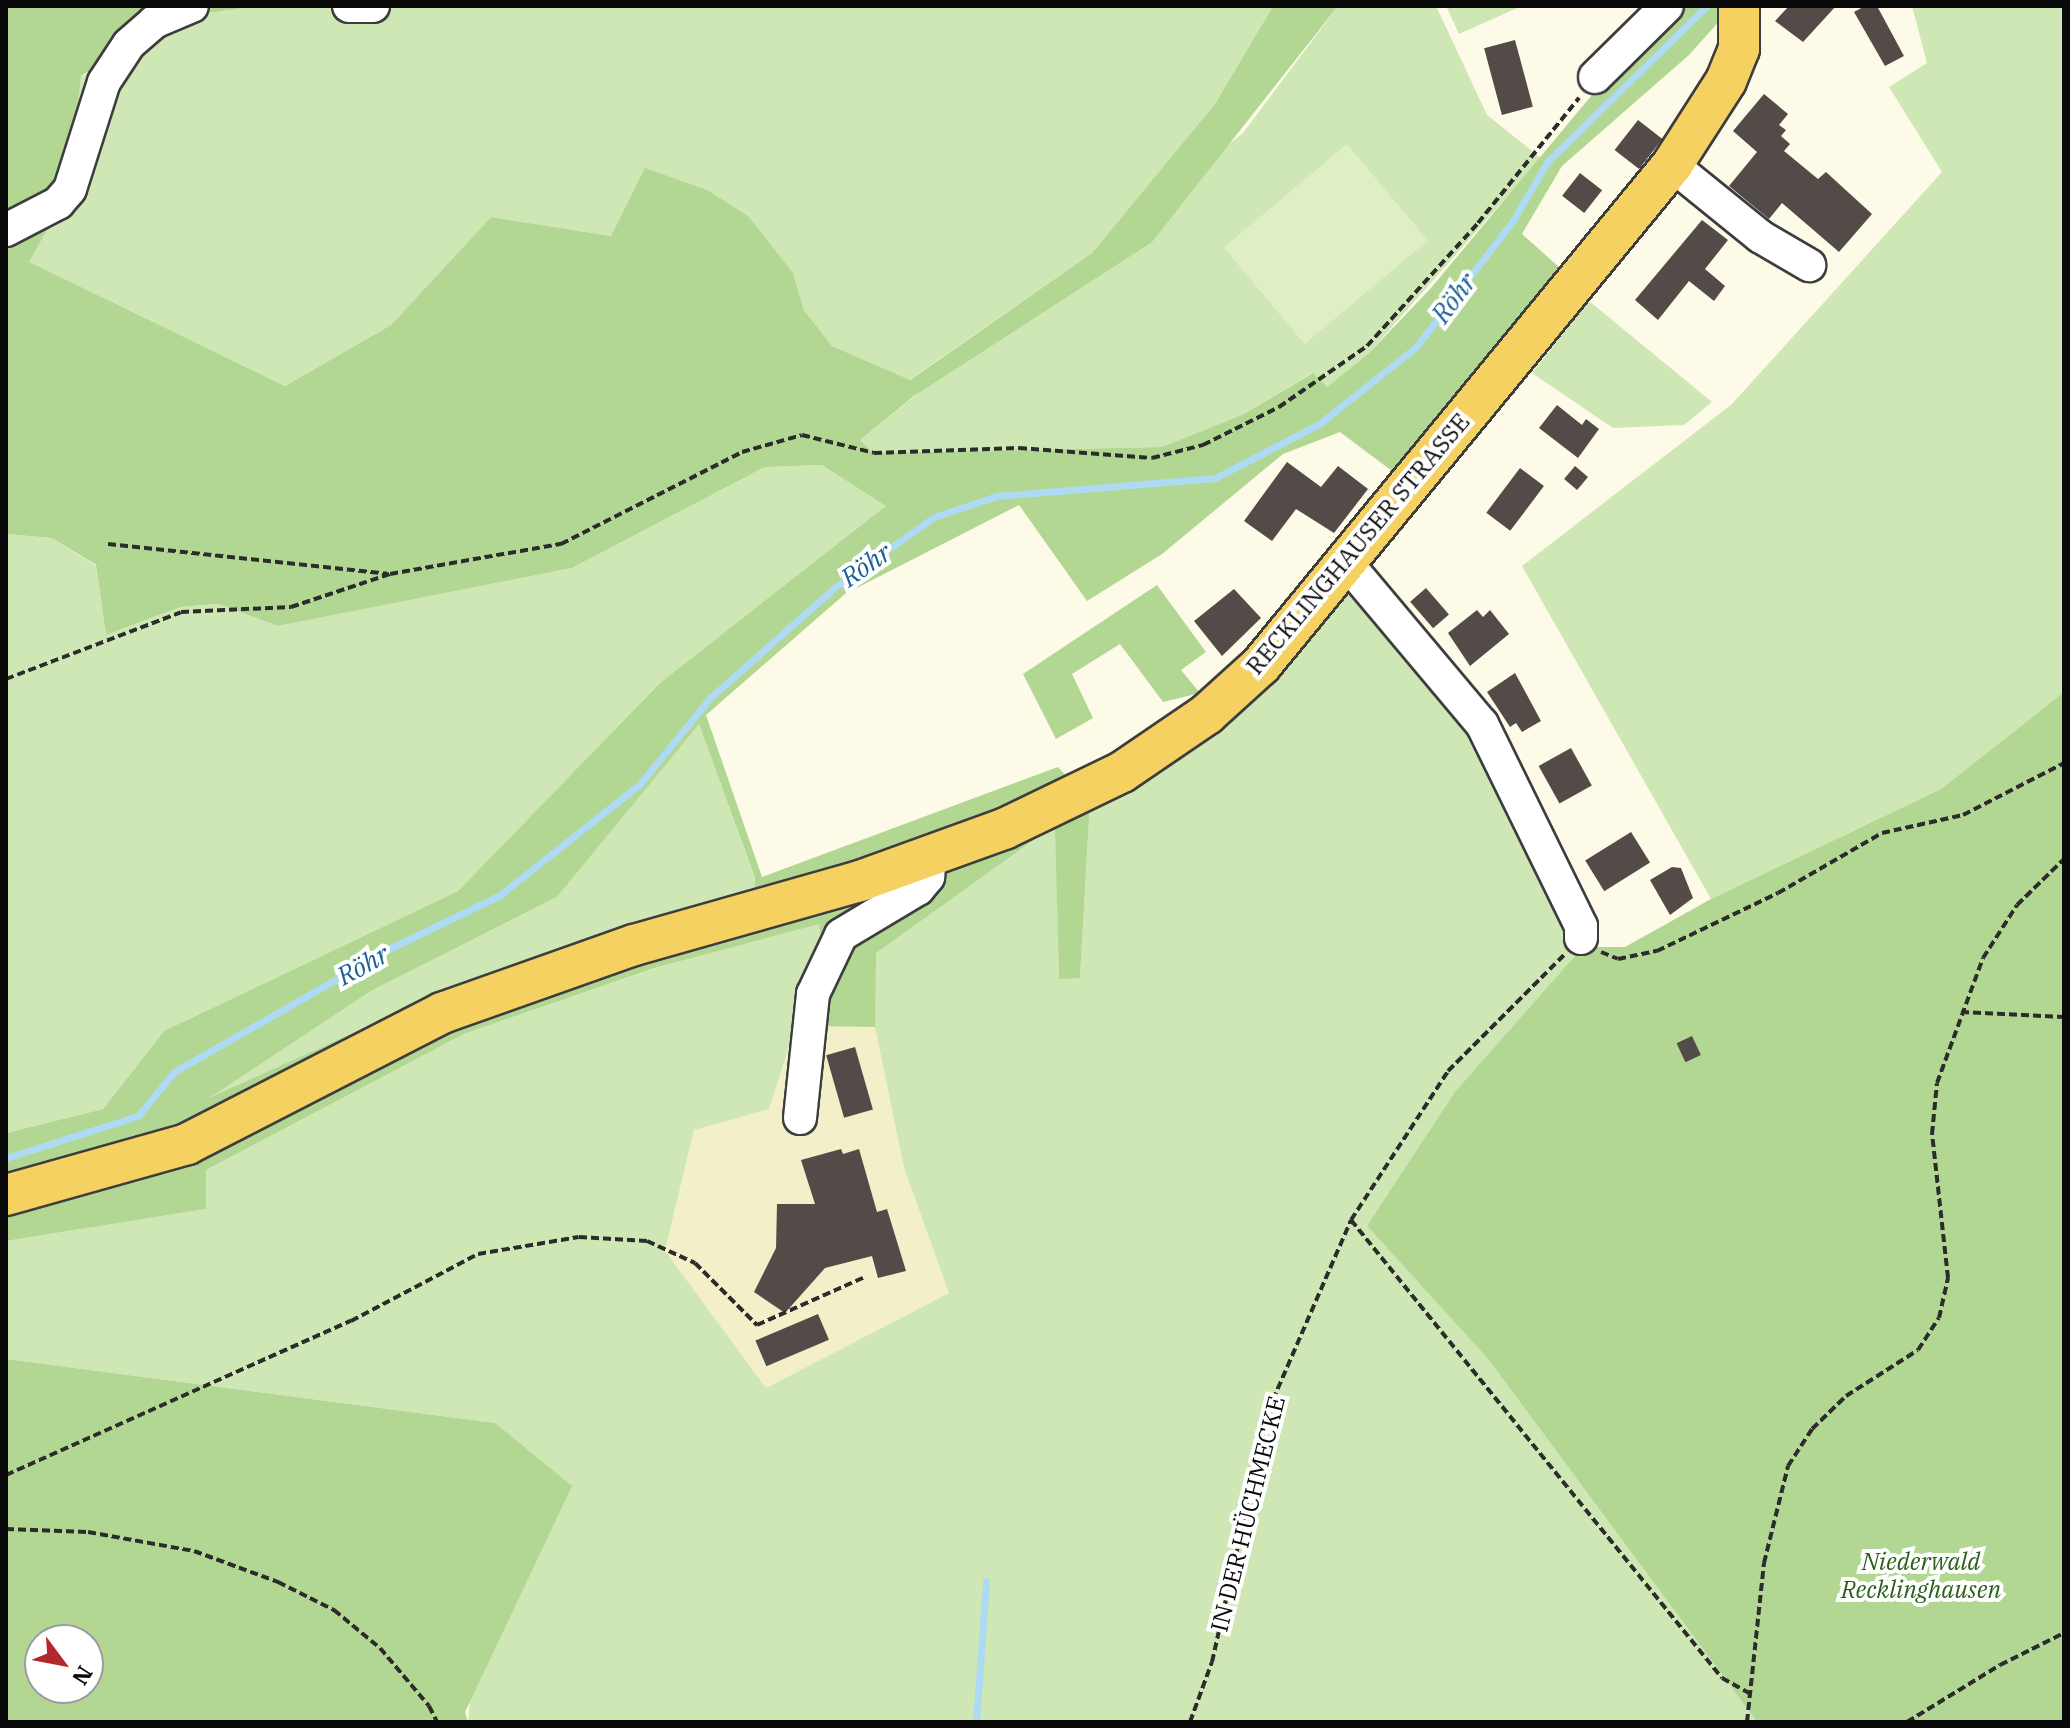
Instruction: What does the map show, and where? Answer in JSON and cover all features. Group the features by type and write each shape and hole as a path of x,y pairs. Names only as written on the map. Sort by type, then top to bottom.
{"main road":[{"name":"RECKLINGHAUSER STRASSE","path":"6,1195 187,1144 442,1013 634,945 930,858 1004,829 1122,772 1207,714 1261,665 1672,165 1726,81 1739,49 1739,6"}],"street":[{"path":"6,230 58,203 70,189 104,82 129,44 154,22 192,6"},
{"path":"349,6 373,6"},
{"path":"1595,77 1667,6"},
{"path":"1672,165 1761,237 1809,265"},
{"path":"1345,561 1482,724 1581,926 1581,938"},
{"path":"800,1118 813,994 841,935 918,889 928,877 930,858"}],"path":[{"path":"6,679 181,612 291,607 390,574 561,544 742,452 802,435 874,453 1019,448 1152,458 1203,445 1301,394 1367,346 1469,234 1595,77"},
{"path":"108,544 390,574"},
{"path":"1581,938 1618,959 1657,951 1778,893 1882,833 1963,815 2064,763"},
{"path":"1747,1722 1766,1552 1788,1466 1812,1429 1846,1396 1918,1350 1946,1298 1932,1134 1937,1083 1983,958 2007,917 2064,859"},
{"name":"IN DER HÜCHMECKE","path":"1190,1722 1212,1662 1268,1411 1351,1220 1448,1071 1581,938"},
{"path":"1961,1012 2064,1017"},
{"path":"1351,1220 1712,1667 1751,1694"},
{"path":"6,1475 351,1321 478,1254 579,1237 647,1241 695,1263 757,1325 865,1277"},
{"path":"6,1529 88,1532 194,1551 278,1582 334,1610 380,1648 429,1706 437,1722"},
{"path":"1907,1722 2000,1665 2064,1633"}],"shaded area":[{"path":"796,1026 875,1027 904,1168 949,1293 766,1388 665,1252 694,1130 769,1109"}],"green space":[{"path":"6,6 258,6 174,18 81,76 70,189 29,262 285,386 391,325 491,217 611,236 645,168 707,190 748,216 793,273 804,310 832,346 910,380 1092,253 1215,104 1273,6 1338,6 1152,242 914,396 860,440 874,453 1162,447 1244,414 1313,373 1327,387 1369,353 1431,288 1606,78 1681,6 1731,8 1689,55 1562,166 1522,234 1569,276 1404,480 1340,432 1283,454 1162,554 1087,601 1019,505 845,594 706,715 762,877 1058,767 1090,802 1080,978 1059,979 1055,825 876,953 875,1027 796,1026 822,944 819,924 655,968 464,1034 206,1170 206,1209 6,1241 6,1133 103,1109 164,1031 458,891 660,683 886,506 822,465 765,467 572,568 278,626 218,604 181,607 106,635 96,565 52,538 6,534","holes":["699,724 755,878 755,899 398,1013 209,1098 371,991 557,897"]},
{"path":"258,6 1273,6 1215,104 1092,253 909,380 832,346 804,310 793,273 645,169 611,236 491,217 391,325 285,386 28,263 70,189 81,77 174,18"},
{"path":"1338,6 1436,6 1487,115 1541,158 1369,353 1326,388 1312,373 1244,414 1162,447 874,453 860,440 1243,133"},
{"path":"1446,6 1522,6 1459,34"},
{"path":"1912,6 2064,6 2064,692 1941,789 1711,899 1522,566 1732,404 1942,172 1889,87 1927,63"},
{"path":"1347,144 1428,241 1305,344 1224,247"},
{"path":"1589,301 1712,402 1684,425 1613,428 1532,373"},
{"path":"822,465 887,506 660,683 458,891 164,1031 103,1109 6,1133 6,534 52,538 96,566 106,635 181,607 218,604 278,626 572,568 765,467"},
{"path":"1344,574 1476,725 1583,947 1367,1226 1488,1359 1757,1722 468,1722 495,1423 6,1359 6,1241 206,1209 206,1170 464,1034 656,968 820,923 822,944 769,1109 694,1130 665,1251 766,1388 949,1293 904,1168 875,1027 875,953 1056,825 1059,978 1080,978 1090,802"},
{"path":"1157,585 1206,652 1181,670 1200,693 1163,702 1120,644 1072,674 1093,718 1056,739 1023,674"},
{"name":"Niederwald Recklinghausen","path":"2064,692 2064,1722 1757,1722 1488,1359 1367,1226 1455,1092 1583,947 1625,947 1711,899 1941,789"},
{"path":"699,723 755,879 755,899 203,1101 371,991 557,897"},
{"path":"6,1359 495,1423 572,1486 465,1712 468,1722 6,1722"}],"building":[{"path":"1789,6 1836,6 1803,42 1775,21"},
{"path":"1865,6 1877,6 1904,56 1885,66 1854,12"},
{"path":"1515,40 1533,107 1502,115 1484,48"},
{"path":"1764,94 1788,114 1779,125 1786,130 1781,136 1790,144 1784,151 1818,179 1826,172 1872,214 1839,252 1782,203 1769,219 1729,186 1757,152 1733,131"},
{"path":"1638,120 1662,139 1639,169 1615,150"},
{"path":"1580,173 1602,190 1584,213 1562,196"},
{"path":"1702,220 1728,240 1705,269 1725,286 1714,301 1689,281 1658,320 1635,300"},
{"path":"1557,405 1582,425 1586,419 1599,429 1578,458 1539,428"},
{"path":"1287,462 1321,487 1338,466 1368,489 1334,533 1296,509 1272,541 1244,521"},
{"path":"1575,466 1588,477 1577,490 1564,479"},
{"path":"1520,468 1544,486 1510,531 1486,513"},
{"path":"1426,588 1449,614 1433,628 1410,602"},
{"path":"1234,589 1261,618 1222,656 1194,621"},
{"path":"1477,610 1483,617 1490,610 1509,634 1470,666 1448,633"},
{"path":"1515,673 1541,721 1522,732 1516,723 1510,727 1487,692"},
{"path":"1571,748 1592,786 1559,804 1539,766"},
{"path":"1631,832 1650,863 1604,891 1585,861"},
{"path":"1672,867 1681,868 1693,898 1670,915 1650,880"},
{"path":"1692,1036 1701,1055 1685,1062 1677,1043"},
{"path":"855,1047 873,1109 844,1118 826,1055"},
{"path":"841,1149 843,1154 859,1149 877,1212 887,1209 906,1271 878,1278 872,1256 825,1268 785,1313 754,1292 776,1248 777,1204 815,1204 801,1160"},
{"path":"818,1314 829,1340 766,1366 755,1341"}],"waterway":[{"name":"Röhr","path":"6,1158 138,1116 174,1072 389,949 500,895 639,785 710,698 834,588 934,517 997,496 1215,478 1319,424 1416,347 1512,222 1548,161 1707,6"},
{"path":"976,1722 986,1581"}]}
